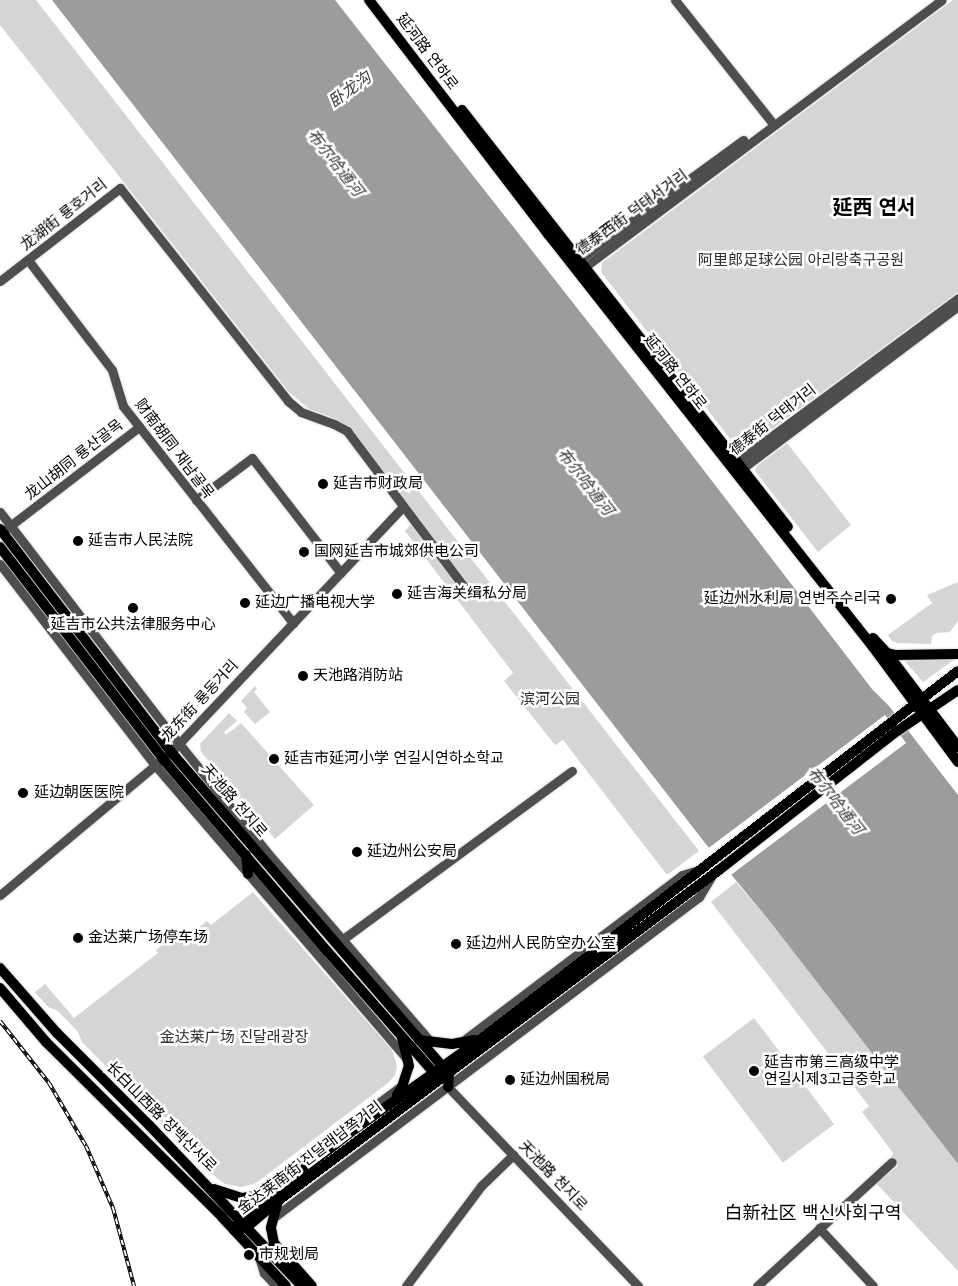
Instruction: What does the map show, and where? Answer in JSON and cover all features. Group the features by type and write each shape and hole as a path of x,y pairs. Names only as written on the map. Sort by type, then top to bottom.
{"main road":[{"name":"延河路 연하로","path":"369,0 660,365 858,620 887,653 958,762"},
{"name":"延河路 연하로","path":"377,0 580,265"},
{"name":"延河路 연하로","path":"738,466 873,647 919,702"},
{"name":"天池路 천지로","path":"4,529 163,759 261,855 335,945 419,1040 443,1076"},
{"name":"天池路 천지로","path":"0,547 163,759 246,854 335,945 397,1029 443,1076"},
{"path":"887,653 895,655 958,654"},
{"path":"712,868 894,727 919,702 958,671"},
{"path":"894,727 926,712 958,690"},
{"name":"延河路 연하로","path":"926,712 958,747"},
{"path":"246,854 248,874"},
{"name":"金达莱南街 진달래남쪽거리","path":"234,1230 393,1099 443,1076 481,1038 712,868"},
{"name":"金达莱南街 진달래남쪽거리","path":"276,1196 443,1076 712,868"},
{"name":"长白山西路 장백산서로","path":"0,968 57,1032 209,1187 302,1286"},
{"name":"长白山西路 장백산서로","path":"0,988 46,1042 234,1230 286,1286"},
{"path":"393,1099 403,1085 408,1068 404,1044 397,1029"},
{"path":"419,1040 460,1043 481,1038"},
{"path":"200,1196 209,1187 232,1197 276,1196 271,1236 274,1243 312,1286"}],"street":[{"path":"674,0 773,122"},
{"name":"德泰西街 덕태서거리","path":"773,122 932,0"},
{"name":"德泰西街 덕태서거리","path":"580,265 942,0"},
{"name":"龙湖街 룡호거리","path":"0,281 120,188 288,401 301,412 334,424 347,431 403,507"},
{"name":"财南胡同 재남골목","path":"28,260 112,370 123,406 292,624"},
{"name":"德泰街 덕태거리","path":"738,466 955,308 958,298"},
{"name":"龙山胡同 룡산골목","path":"4,529 139,427"},
{"path":"196,500 252,458 341,572"},
{"path":"403,507 464,587"},
{"name":"龙东街 룡동거리","path":"0,895 180,743 403,507"},
{"name":"天池路 천지로","path":"0,512 4,529 266,851 335,945 430,1042"},
{"name":"天池路 천지로","path":"0,564 163,759 248,874 408,1060"},
{"path":"335,945 572,771"},
{"path":"460,1043 682,875 712,868"},
{"name":"天池路 천지로","path":"443,1076 513,1156 638,1286"},
{"name":"金达莱南街 진달래남쪽거리","path":"272,1219 443,1076"},
{"name":"金达莱南街 진달래남쪽거리","path":"251,1198 403,1085"},
{"path":"406,1286 481,1186 513,1156"},
{"path":"757,1286 892,1162"},
{"path":"819,1228 873,1286"},
{"name":"长白山西路 장백산서로","path":"258,1256 264,1273 276,1286"}],"green space":[{"name":"滨河公园","path":"0,0 36,0 699,851 667,875 563,740 555,745 504,681 513,673 405,531 417,518 346,426 331,417 309,409 289,392 0,25"},
{"name":"阿里郎足球公园 아리랑축구공원","path":"953,0 958,0 958,292 749,446 738,449 601,272 602,263"},
{"path":"787,443 851,525 818,552 755,471 757,466"},
{"path":"958,582 958,621 950,632 936,633 932,636 931,644 897,643 892,641 888,635 932,603 927,595"},
{"path":"903,659 955,659 923,682"},
{"path":"255,686 257,689 254,692 270,712 255,724 244,712 247,708 241,701"},
{"path":"229,713 237,721 224,732 226,735 241,723 314,805 275,839 201,752 200,744"},
{"path":"736,882 768,919 958,1164 958,1271 876,1183 898,1166 891,1157 893,1153 862,1112 869,1106 711,902"},
{"name":"金达莱广场 진달래광장","path":"253,892 392,1050 397,1066 395,1075 388,1083 256,1183 242,1187 225,1184 217,1178 82,1042 78,1032 58,1011 48,1007 35,992 45,984 74,1018 158,953 156,950 177,934 182,940 207,921 211,925"},
{"path":"754,1018 834,1124 783,1163 703,1057"}],"water":[{"path":"52,0 335,0 662,416 872,689 889,706 958,795 958,1164 768,919 705,843"}],"pier":[{"path":"885,715 906,743 728,877 707,849"}],"railway":[{"path":"0,1021 49,1083 86,1146 113,1208 134,1286"}],"place":[{"name":"延吉市财政局","path":"323,484"},
{"name":"延吉市人民法院","path":"78,541"},
{"name":"国网延吉市城郊供电公司","path":"304,552"},
{"name":"延吉海关缉私分局","path":"397,594"},
{"name":"延边州水利局 연변주수리국","path":"891,599"},
{"name":"延边广播电视大学","path":"245,603"},
{"name":"延吉市公共法律服务中心","path":"133,608"},
{"name":"天池路消防站","path":"303,676"},
{"name":"延吉市延河小学 연길시연하소학교","path":"274,759"},
{"name":"延边朝医医院","path":"23,793"},
{"name":"延边州公安局","path":"357,852"},
{"name":"金达莱广场停车场","path":"78,938"},
{"name":"延边州人民防空办公室","path":"456,944"},
{"name":"延吉市第三高级中学 연길시제3고급중학교","path":"754,1071"},
{"name":"延边州国税局","path":"510,1080"},
{"name":"市规划局","path":"249,1255"}],"district":[{"name":"延西 연서","path":"874,207"},
{"name":"白新社区 백신사회구역","path":"813,1213"}],"water label":[{"name":"卧龙沟","path":"350,90"},
{"name":"布尔哈通河","path":"335,163"},
{"name":"布尔哈通河","path":"585,482"},
{"name":"布尔哈通河","path":"835,801"}]}
